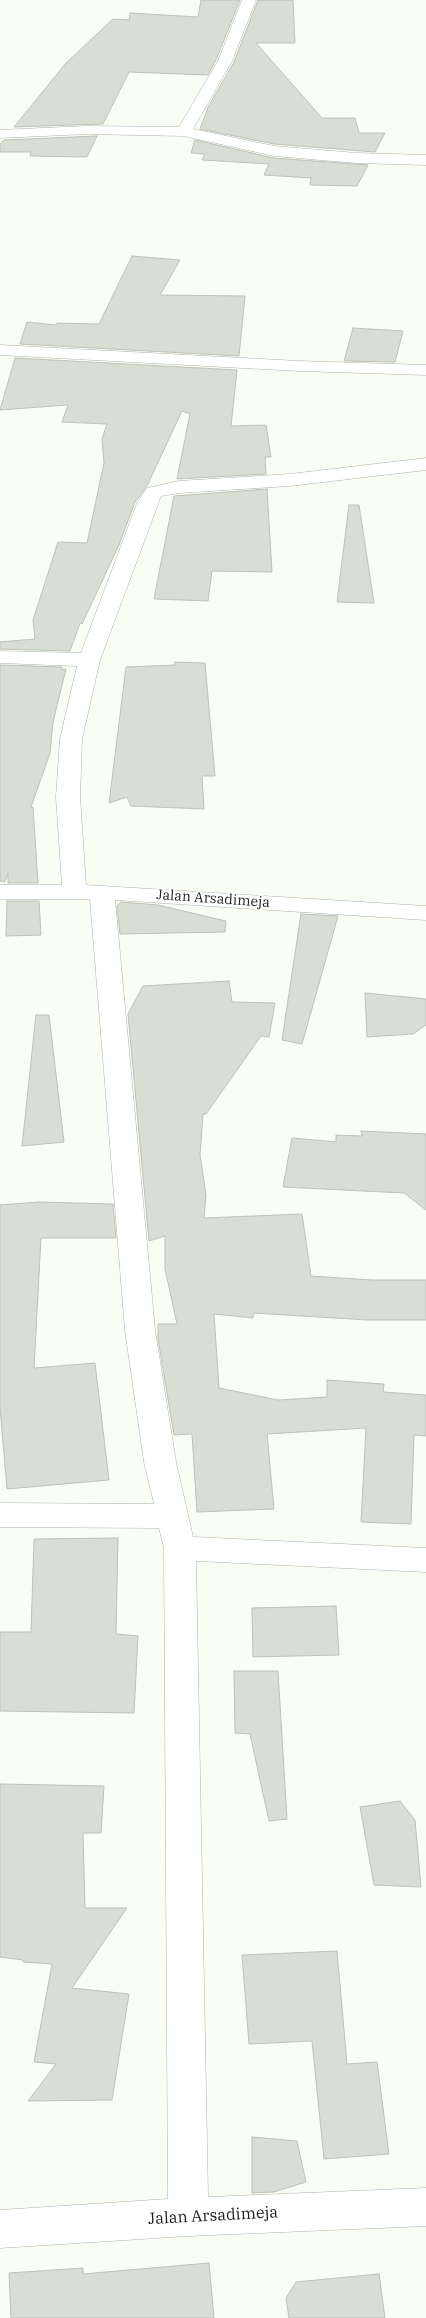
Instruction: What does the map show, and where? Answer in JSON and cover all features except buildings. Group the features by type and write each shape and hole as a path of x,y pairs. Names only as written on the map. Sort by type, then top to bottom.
{"street":[{"path":"184,132 225,61 249,0"},
{"path":"0,134 86,130 184,132 274,151 356,158 426,160"},
{"path":"0,350 299,366 426,370"},
{"path":"188,2217 180,1548 160,1462 140,1330 89,892 68,797 71,739 89,660 147,503 154,492 179,487 290,480 426,464"},
{"path":"0,657 89,660"},
{"name":"Jalan Arsadimeja","path":"0,892 89,892 426,913"},
{"path":"0,1515 173,1516"},
{"path":"180,1548 426,1560"},
{"name":"Jalan Arsadimeja","path":"0,2229 188,2217 426,2207"}]}
